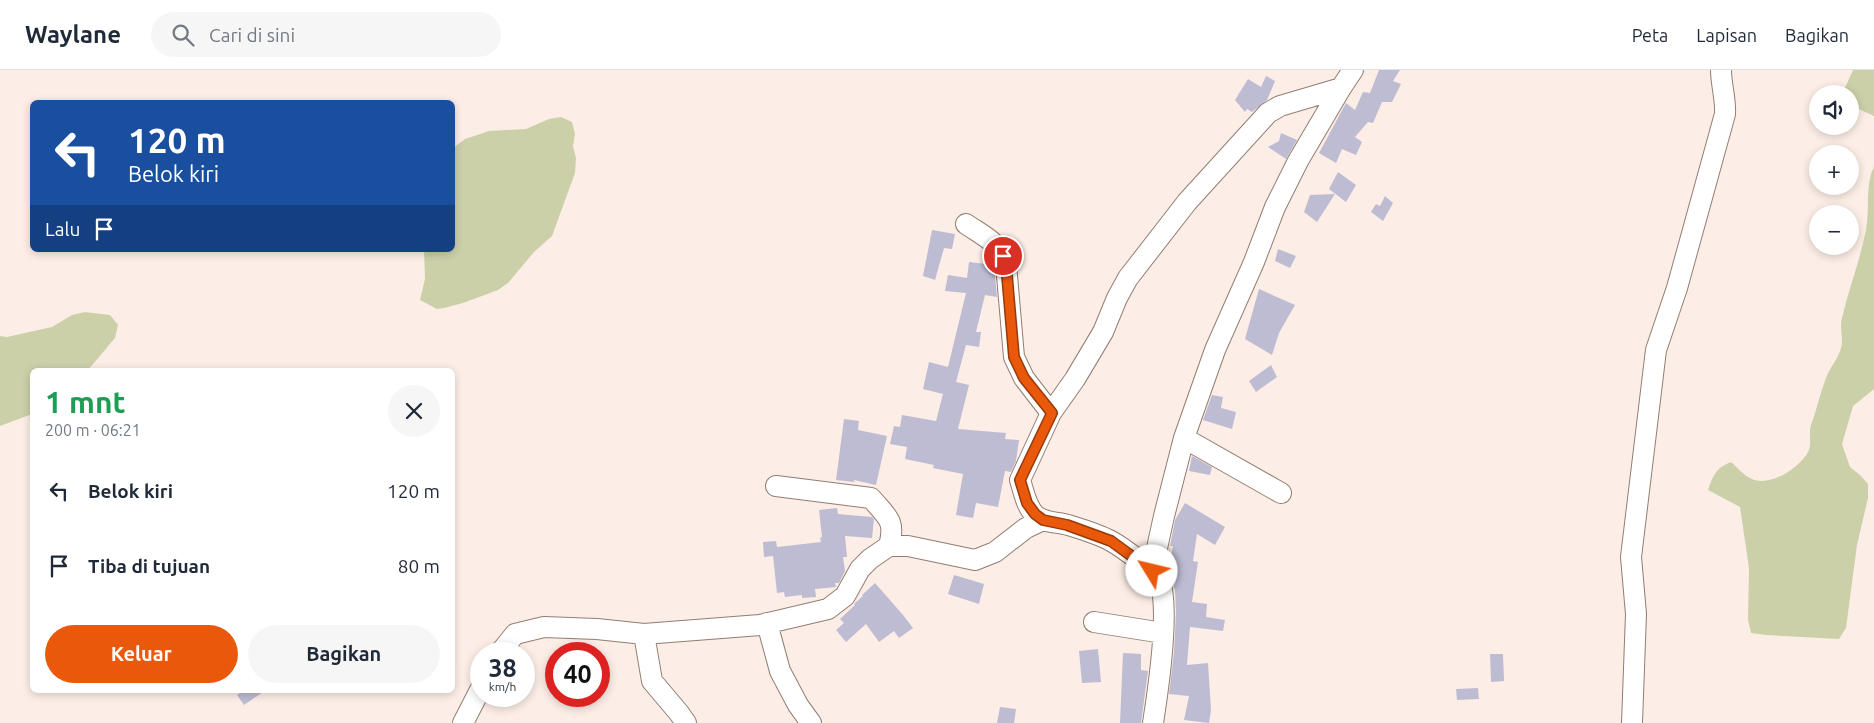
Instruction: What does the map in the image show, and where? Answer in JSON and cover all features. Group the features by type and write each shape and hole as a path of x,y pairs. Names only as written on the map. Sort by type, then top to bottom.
{"street":[{"path":"1152,571 1184,438 1215,350 1254,262 1275,207 1298,161 1353,70"},
{"path":"1632,723 1636,614 1631,557 1656,350 1677,288 1725,114 1726,102 1721,82 1721,70"},
{"path":"1153,723 1163,633 1164,598 1159,581 1152,571 1111,541 1067,525 1043,520 1035,514 1027,503 1020,480 1052,413 1103,332 1117,298 1128,278 1187,202 1268,114 1280,106 1341,88"},
{"path":"966,224 998,245 1006,264 1014,357 1024,378 1052,413"},
{"path":"1184,438 1280,493"},
{"path":"776,486 871,498 890,521 893,531 889,546"},
{"path":"509,642 515,634 544,627 597,629 644,634 767,623 828,609 846,596 860,569 870,558 889,546 908,546 975,560 994,552 1026,528 1043,520"},
{"path":"1094,622 1163,633"},
{"path":"767,623 780,671 798,705 811,723"},
{"path":"644,634 652,682 679,712 686,723"},
{"path":"463,723 471,707"}],"green space":[{"path":"1853,70 1874,70 1874,116 1859,109 1859,85 1846,85"},
{"path":"561,117 572,122 575,134 573,146 576,158 575,173 552,236 534,252 508,283 498,290 463,303 437,309 420,300 425,279 424,252 455,252 455,146 465,139 489,131 526,129 549,119"},
{"path":"1874,167 1874,389 1853,406 1842,444 1850,467 1868,484 1868,498 1857,545 1846,628 1839,639 1751,633 1748,620 1749,568 1740,507 1708,490 1716,473 1721,467 1731,462 1749,478 1767,481 1790,471 1807,454 1810,447 1811,425 1822,389 1841,348 1841,322 1866,230 1870,181"},
{"path":"85,312 110,315 118,325 115,338 90,368 30,368 30,415 0,426 0,336 7,337 52,327 72,315"}],"building":[{"path":"1379,70 1400,70 1393,81 1401,84 1392,102 1382,102 1373,123 1368,122 1355,137 1362,142 1356,155 1342,149 1336,163 1319,153 1346,103 1355,110 1363,92 1370,93"},
{"path":"1266,76 1275,81 1267,100 1252,112 1247,109 1245,112 1235,100 1248,79 1261,87"},
{"path":"1281,133 1297,140 1286,159 1268,147 1279,141"},
{"path":"1338,172 1356,185 1346,202 1329,189"},
{"path":"1335,194 1317,222 1304,212 1310,195"},
{"path":"1385,196 1393,203 1383,221 1371,212 1376,204 1380,206"},
{"path":"932,230 955,234 952,249 944,248 935,280 923,276"},
{"path":"1278,249 1296,256 1290,268 1275,261"},
{"path":"969,262 994,265 997,297 985,295 976,332 981,332 979,347 966,345 956,382 969,385 958,429 1006,433 1005,439 1019,440 1016,461 1011,472 1005,471 998,507 976,503 973,518 956,515 963,474 933,468 934,465 905,459 907,447 890,444 894,426 900,427 902,415 936,421 943,394 923,389 929,362 948,367 966,293 945,291 948,275 967,278"},
{"path":"1259,289 1295,305 1279,333 1272,355 1245,339"},
{"path":"1271,365 1277,377 1256,392 1249,381"},
{"path":"1212,395 1223,397 1221,408 1236,412 1232,429 1203,420"},
{"path":"844,419 859,421 858,430 887,436 876,485 854,480 854,482 836,480"},
{"path":"1192,456 1212,467 1210,475 1189,471"},
{"path":"1185,503 1225,527 1215,545 1197,534 1193,561 1198,562 1192,602 1207,604 1206,617 1225,620 1223,631 1190,627 1187,665 1208,663 1211,710 1209,723 1184,720 1189,696 1169,694 1176,612 1175,590 1170,577 1173,546 1170,546 1175,520"},
{"path":"837,508 838,514 872,517 874,519 872,538 845,536 847,557 843,557 845,571 839,583 835,583 836,587 815,589 816,597 802,598 802,595 785,597 784,592 777,593 773,556 764,557 763,542 776,541 777,547 821,542 819,510"},
{"path":"954,575 984,584 979,604 948,594"},
{"path":"875,583 913,628 899,638 894,631 879,642 866,624 846,642 836,630 844,623 840,619"},
{"path":"1098,649 1101,682 1082,683 1079,651"},
{"path":"1123,653 1141,654 1141,670 1148,671 1141,723 1120,723"},
{"path":"1490,654 1503,654 1504,681 1491,682"},
{"path":"1478,688 1479,699 1457,700 1456,689"},
{"path":"240,693 262,693 244,705 237,695"},
{"path":"1000,707 1016,709 1014,723 997,723"}],"route":[{"path":"1003,256 1006,264 1014,357 1024,378 1052,413 1020,480 1027,503 1035,514 1043,520 1067,525 1111,541 1152,571"}]}
